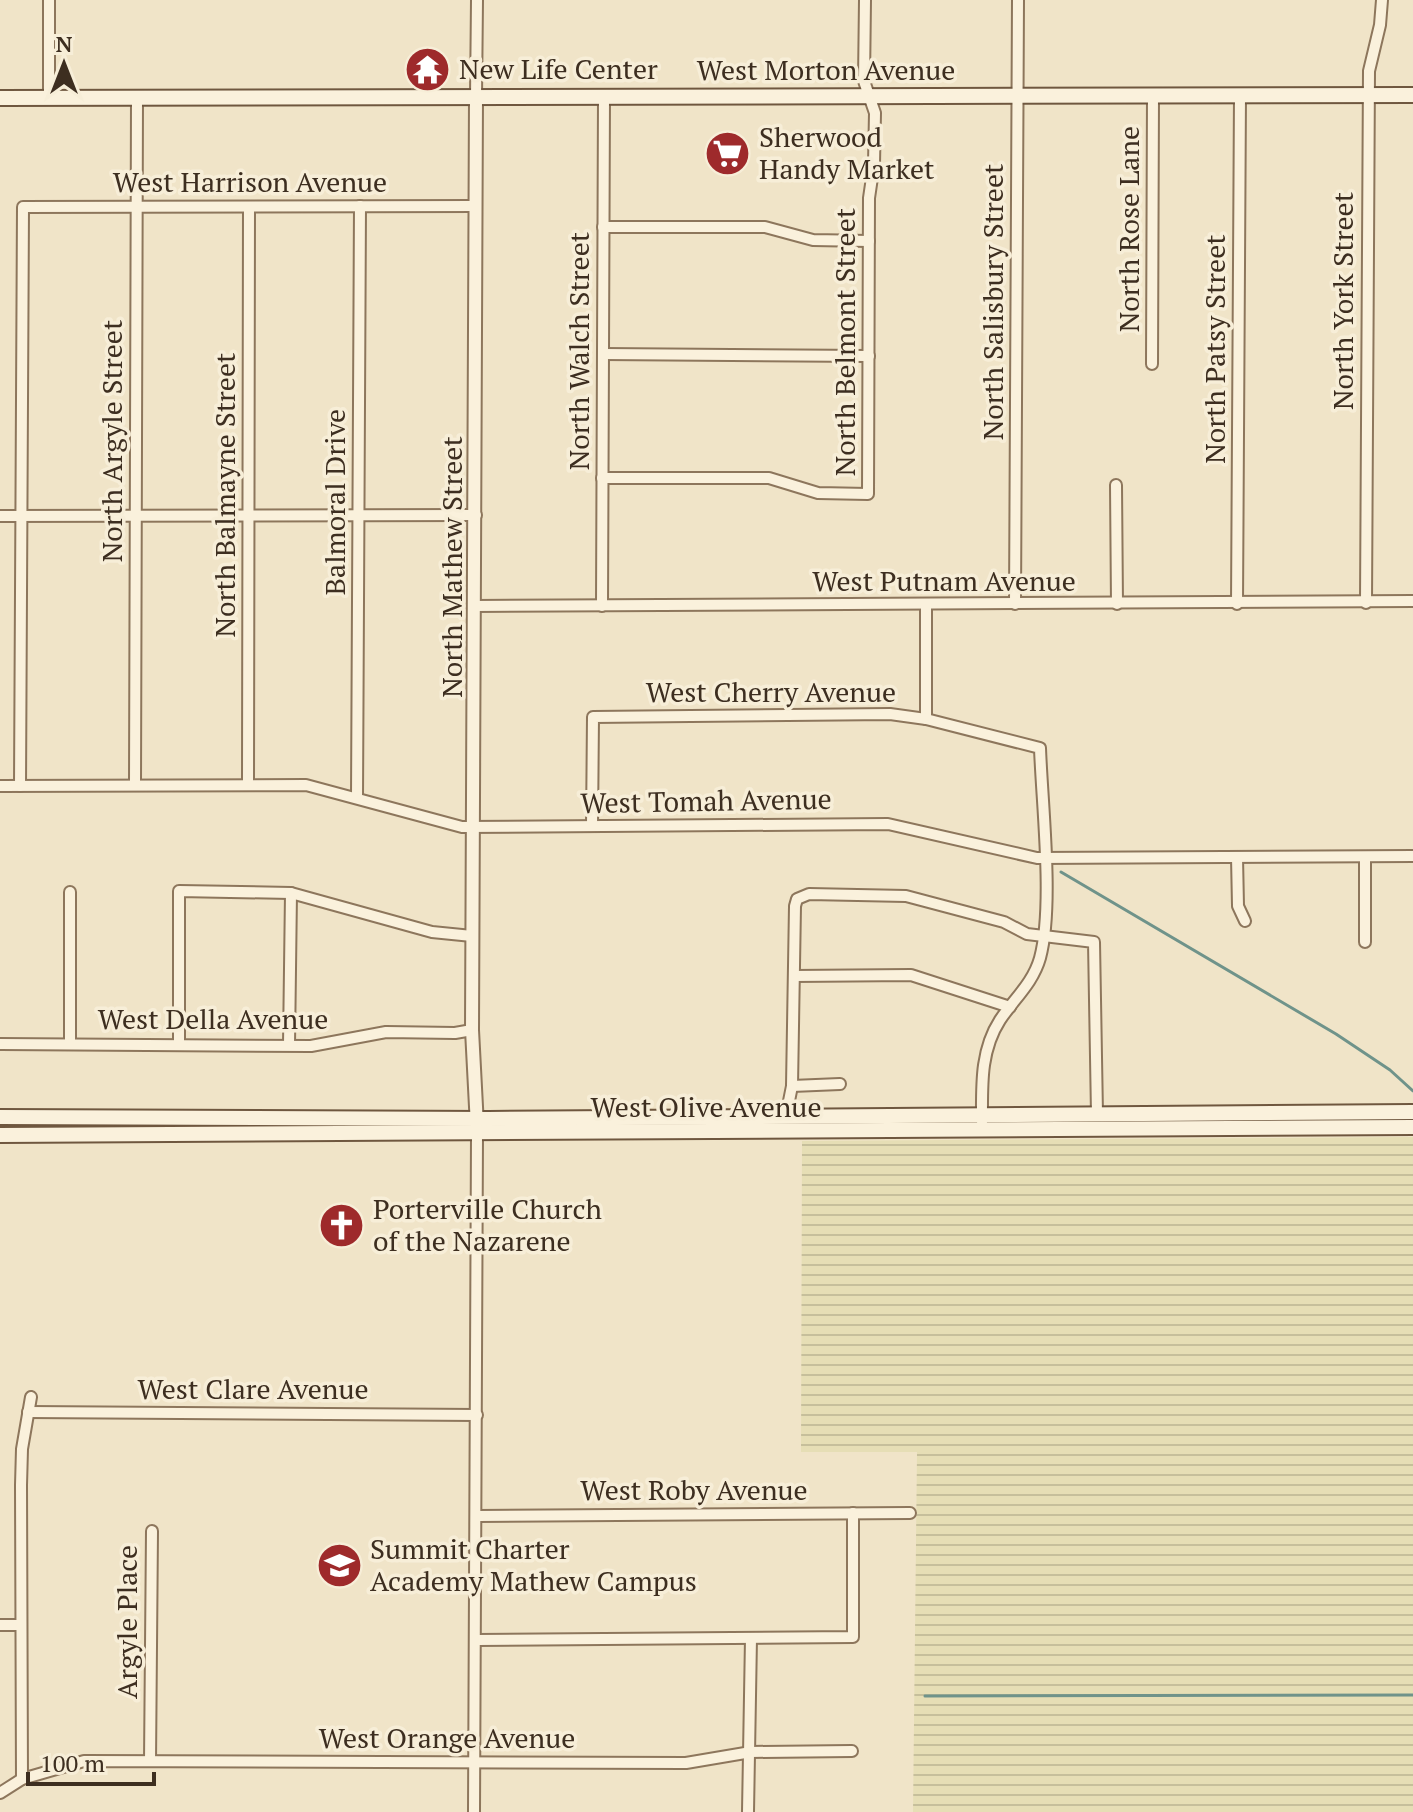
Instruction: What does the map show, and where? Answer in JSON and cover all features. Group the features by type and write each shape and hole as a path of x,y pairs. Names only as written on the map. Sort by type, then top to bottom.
{"main road":[{"name":"West Morton Avenue","path":"0,98 1413,95"},
{"name":"West Olive Avenue","path":"0,1117 476,1119 1413,1112"},
{"name":"West Olive Avenue","path":"0,1135 477,1135 1413,1127"}],"street":[{"path":"49,0 49,98"},
{"name":"North Mathew Street","path":"477,0 472,936 477,1135"},
{"name":"North Belmont Street","path":"602,478 769,478 818,493 868,494 869,198 875,156 875,113 864,81 865,0"},
{"name":"North Salisbury Street","path":"1015,604 1018,0"},
{"name":"North York Street","path":"1366,603 1369,95 1371,55 1380,25 1382,0"},
{"name":"North Rose Lane","path":"1152,364 1153,95"},
{"name":"North Patsy Street","path":"1237,604 1240,95"},
{"name":"North Walch Street","path":"602,606 604,97"},
{"name":"North Argyle Street","path":"135,785 137,98"},
{"name":"Balmoral Drive","path":"357,798 360,206"},
{"name":"West Harrison Avenue","path":"22,516 23,207 476,206"},
{"name":"North Balmayne Street","path":"248,784 249,207"},
{"path":"603,227 765,227 813,240 869,241"},
{"path":"603,354 869,356"},
{"path":"1116,485 1117,604"},
{"path":"0,516 476,515"},
{"path":"20,786 22,516"},
{"name":"West Putnam Avenue","path":"475,606 1413,601"},
{"path":"926,605 926,719"},
{"name":"West Cherry Avenue","path":"592,826 593,717 879,714 926,719 1040,748 1044,858"},
{"name":"West Tomah Avenue","path":"0,786 306,785 440,822 474,827 888,824 921,829 1009,854 1044,858 1413,856"},
{"path":"1237,857 1238,906 1245,921"},
{"path":"1365,857 1365,942"},
{"path":"981,1131 985,1055 998,1023 1038,965 1043,937 1044,858"},
{"path":"179,1045 179,891 291,893 432,932 472,936"},
{"path":"70,892 70,1044"},
{"path":"289,1045 291,893"},
{"path":"786,1116 792,1086 795,906 797,899 809,894 906,896 1043,937 1094,942 1097,1114"},
{"path":"794,976 911,975 1010,1007"},
{"name":"West Della Avenue","path":"0,1044 289,1045 340,1043 386,1032 455,1033 472,1030"},
{"path":"792,1086 840,1084"},
{"path":"474,1812 478,1516 477,1135"},
{"path":"22,1779 22,1461 31,1397"},
{"name":"West Clare Avenue","path":"28,1412 477,1415"},
{"path":"477,1640 853,1637 853,1513"},
{"name":"West Roby Avenue","path":"478,1516 910,1513"},
{"name":"Argyle Place","path":"150,1761 152,1531"},
{"path":"0,1625 21,1625"},
{"path":"748,1812 751,1638"},
{"name":"West Orange Avenue","path":"0,1793 22,1779 84,1761 686,1763 751,1752 852,1751"}],"shaded area":[{"path":"1413,1137 1413,1812 913,1812 917,1452 801,1452 802,1141"}],"waterway":[{"path":"1061,872 1336,1034 1390,1070 1413,1091"},
{"path":"925,1696 1413,1695"}],"place":[{"name":"New Life Center","path":"428,69"},
{"name":"Sherwood Handy Market","path":"728,153"},
{"name":"Porterville Church of the Nazarene","path":"342,1225"},
{"name":"Summit Charter Academy Mathew Campus","path":"339,1565"}]}
